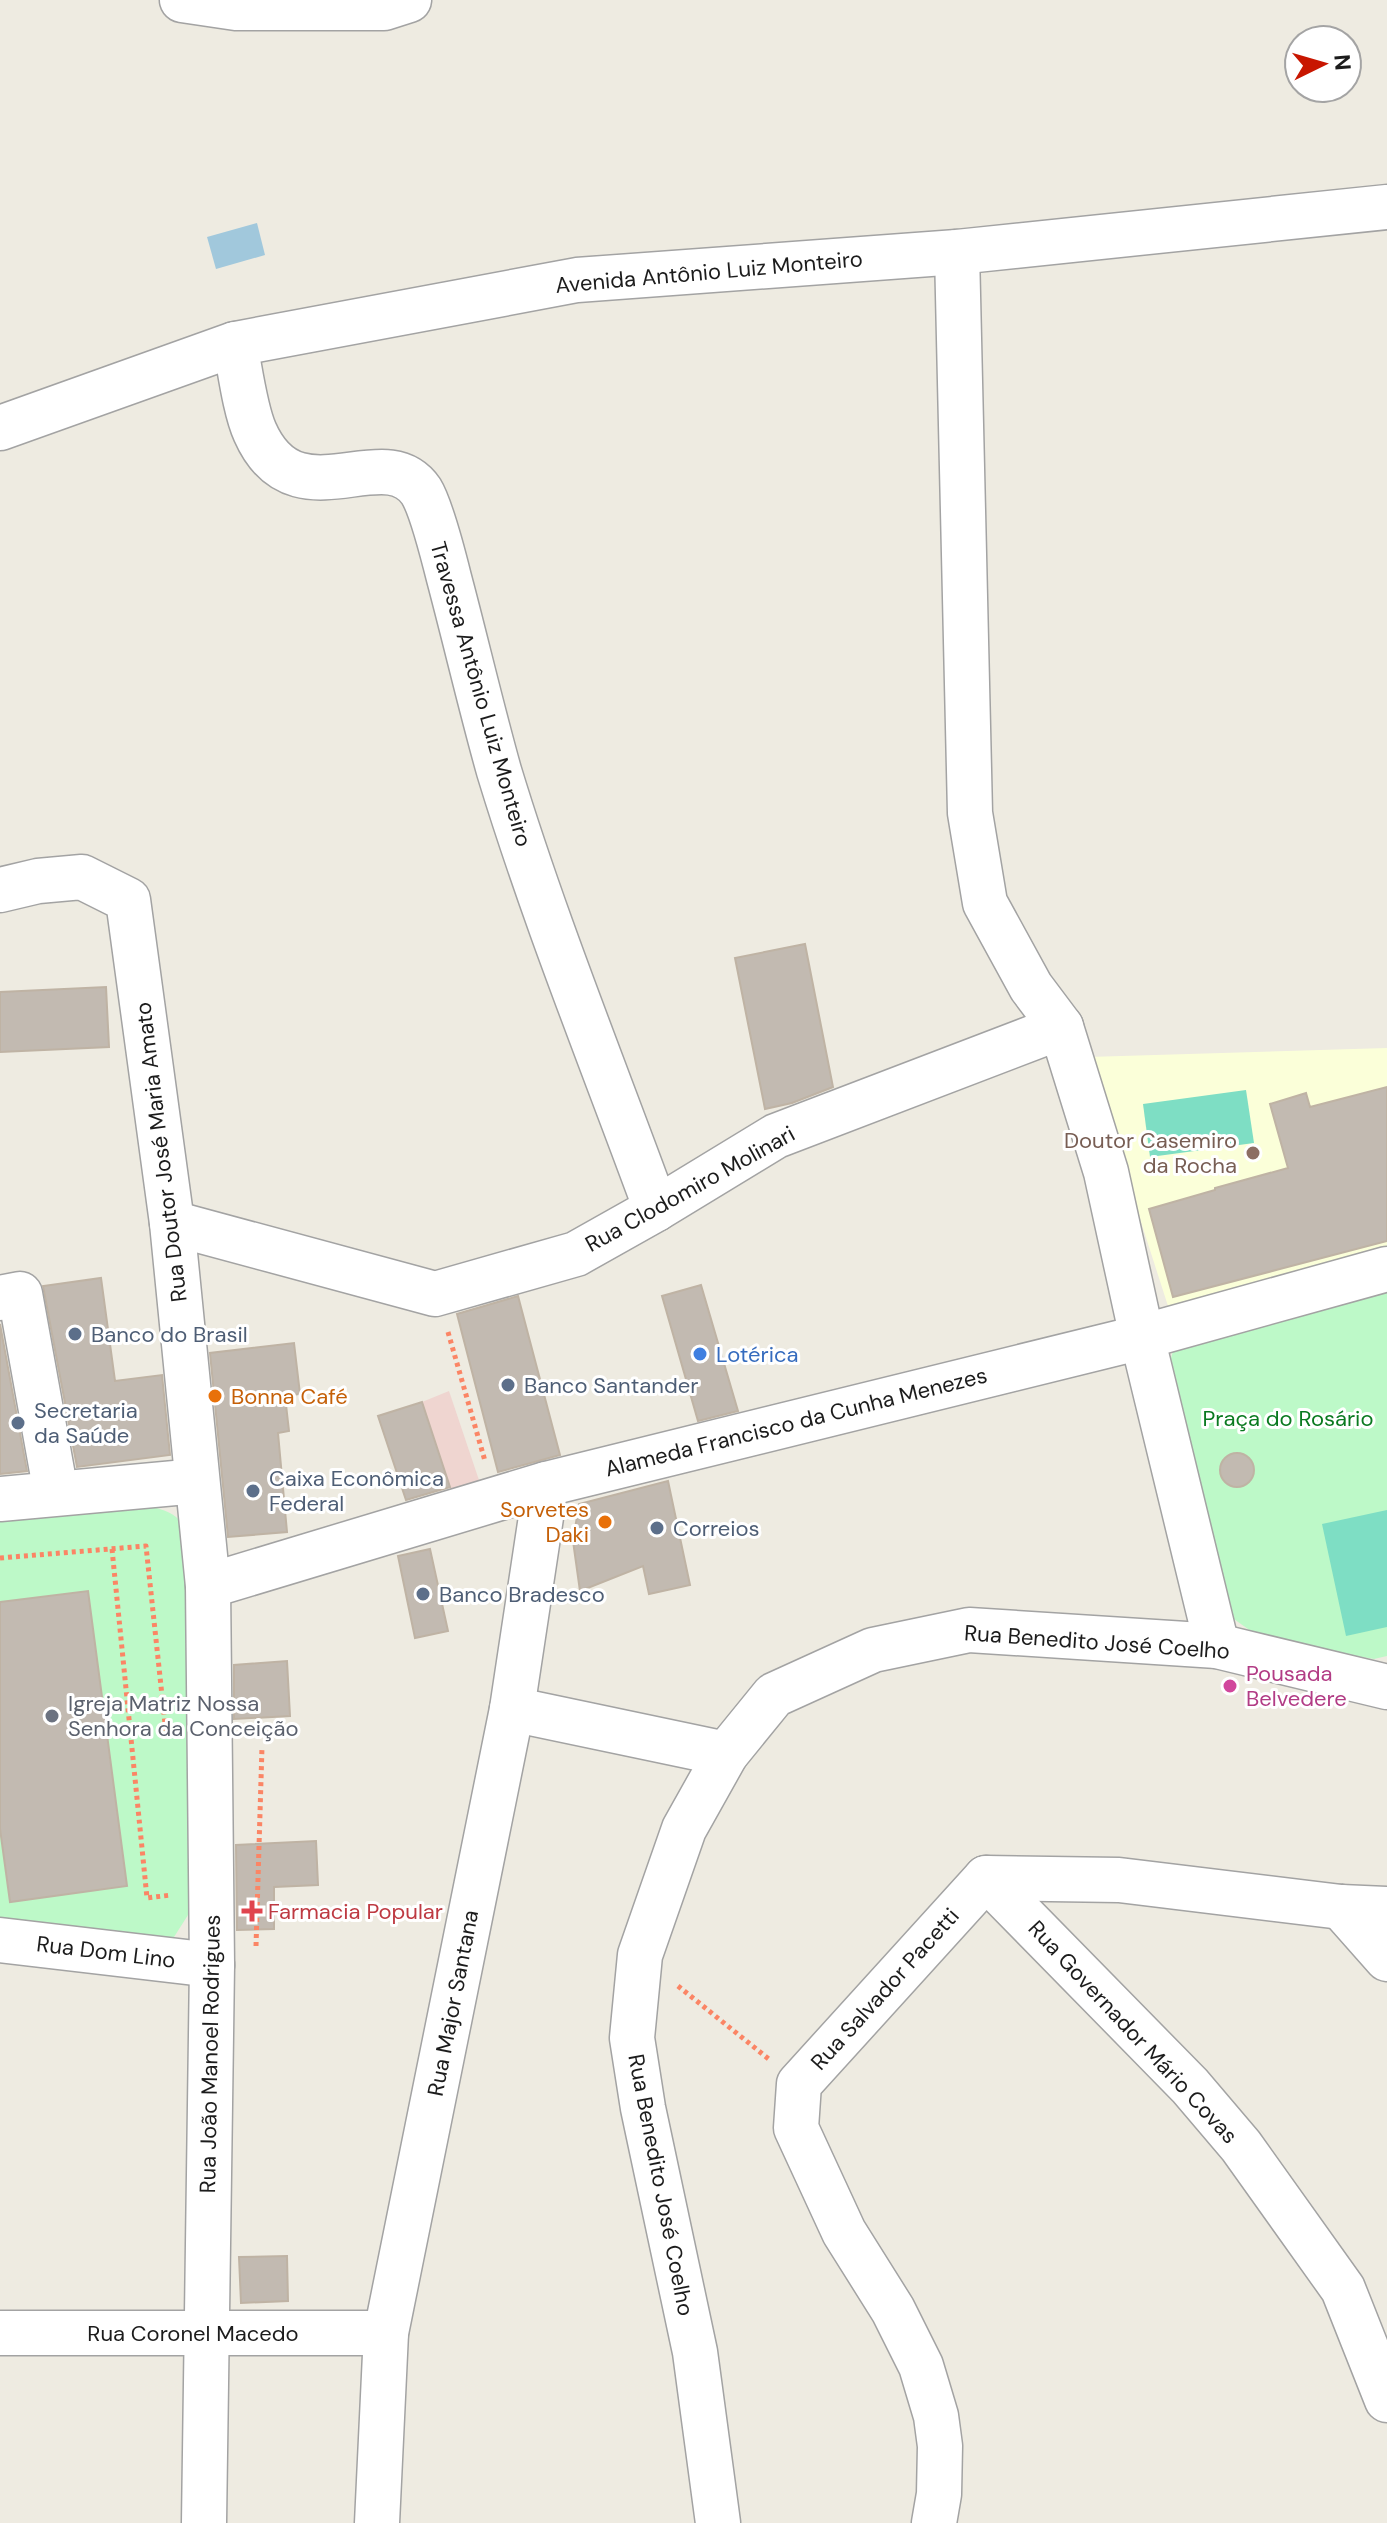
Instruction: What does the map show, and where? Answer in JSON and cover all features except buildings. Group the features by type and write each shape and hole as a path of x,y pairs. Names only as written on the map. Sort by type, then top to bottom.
{"street":[{"path":"182,0 236,8 384,8 409,0"},
{"name":"Avenida Antônio Luiz Monteiro","path":"0,428 235,344 577,280 957,252 1387,207"},
{"path":"957,252 970,813 985,903 1031,987 1061,1027 1106,1172 1142,1337 1217,1646"},
{"name":"Travessa Antônio Luiz Monteiro","path":"235,344 254,431 279,469 303,478 384,472 406,478 421,491 441,549 499,770 526,853 656,1209"},
{"name":"Rua Doutor José Maria Amato","path":"0,890 38,881 82,877 128,900 172,1223 208,1586"},
{"name":"Rua Clodomiro Molinari","path":"172,1223 435,1294 576,1254 776,1136 1061,1027"},
{"name":"Alameda Francisco da Cunha Menezes","path":"208,1586 546,1484 1142,1337 1387,1269"},
{"path":"0,1298 20,1294 56,1493"},
{"path":"0,1499 197,1481"},
{"name":"Rua Major Santana","path":"377,2523 386,2333 512,1709 546,1484"},
{"name":"Rua João Manoel Rodrigues","path":"204,2523 212,1965 208,1586"},
{"name":"Rua Benedito José Coelho","path":"718,2523 695,2352 643,2108 632,2038 640,1955 684,1829 726,1754 774,1695 873,1650 969,1630 1217,1646 1387,1687"},
{"path":"512,1709 726,1754"},
{"path":"986,1878 1119,1880 1341,1907 1387,1909"},
{"name":"Rua Salvador Pacetti","path":"934,2523 939,2494 940,2446 936,2416 921,2366 893,2310 844,2232 796,2128 799,2084 986,1878"},
{"name":"Rua Governador Mário Covas","path":"986,1878 1190,2086 1241,2146 1343,2289 1387,2400"},
{"path":"1341,1907 1387,1959"},
{"name":"Rua Dom Lino","path":"0,1940 212,1965"},
{"name":"Rua Coronel Macedo","path":"0,2333 386,2333"}],"path":[{"path":"446,1325 496,1500"},
{"path":"0,1558 146,1546 166,1736"},
{"path":"112,1549 147,1898 183,1894"},
{"path":"640,1955 799,2084"}],"shaded area":[{"name":"Doutor Casemiro da Rocha","path":"1387,1048 1387,1250 1168,1306 1088,1057"},
{"path":"449,1391 483,1492 454,1500 422,1402"}],"green space":[{"path":"1246,1090 1254,1143 1150,1157 1143,1104"},
{"name":"Praça do Rosário","path":"1387,1287 1387,1656 1374,1659 1265,1641 1231,1617 1171,1358 1175,1344"},
{"path":"153,1507 169,1512 178,1519 190,1545 195,1904 174,1937 160,1940 0,1920 0,1520"},
{"path":"1387,1510 1387,1627 1346,1636 1322,1524"}],"water":[{"path":"257,223 265,255 216,269 207,237"}],"place":[{"name":"Doutor Casemiro da Rocha","path":"1253,1153"},
{"name":"Banco do Brasil","path":"75,1334"},
{"name":"Lotérica","path":"700,1354"},
{"name":"Banco Santander","path":"508,1385"},
{"name":"Bonna Café","path":"215,1396"},
{"name":"Secretaria da Saúde","path":"18,1423"},
{"name":"Caixa Econômica Federal","path":"253,1491"},
{"name":"Sorvetes Daki","path":"605,1522"},
{"name":"Correios","path":"657,1528"},
{"name":"Banco Bradesco","path":"423,1594"},
{"name":"Pousada Belvedere","path":"1230,1686"},
{"name":"Igreja Matriz Nossa Senhora da Conceição","path":"52,1716"},
{"name":"Farmacia Popular","path":"252,1911"}]}
